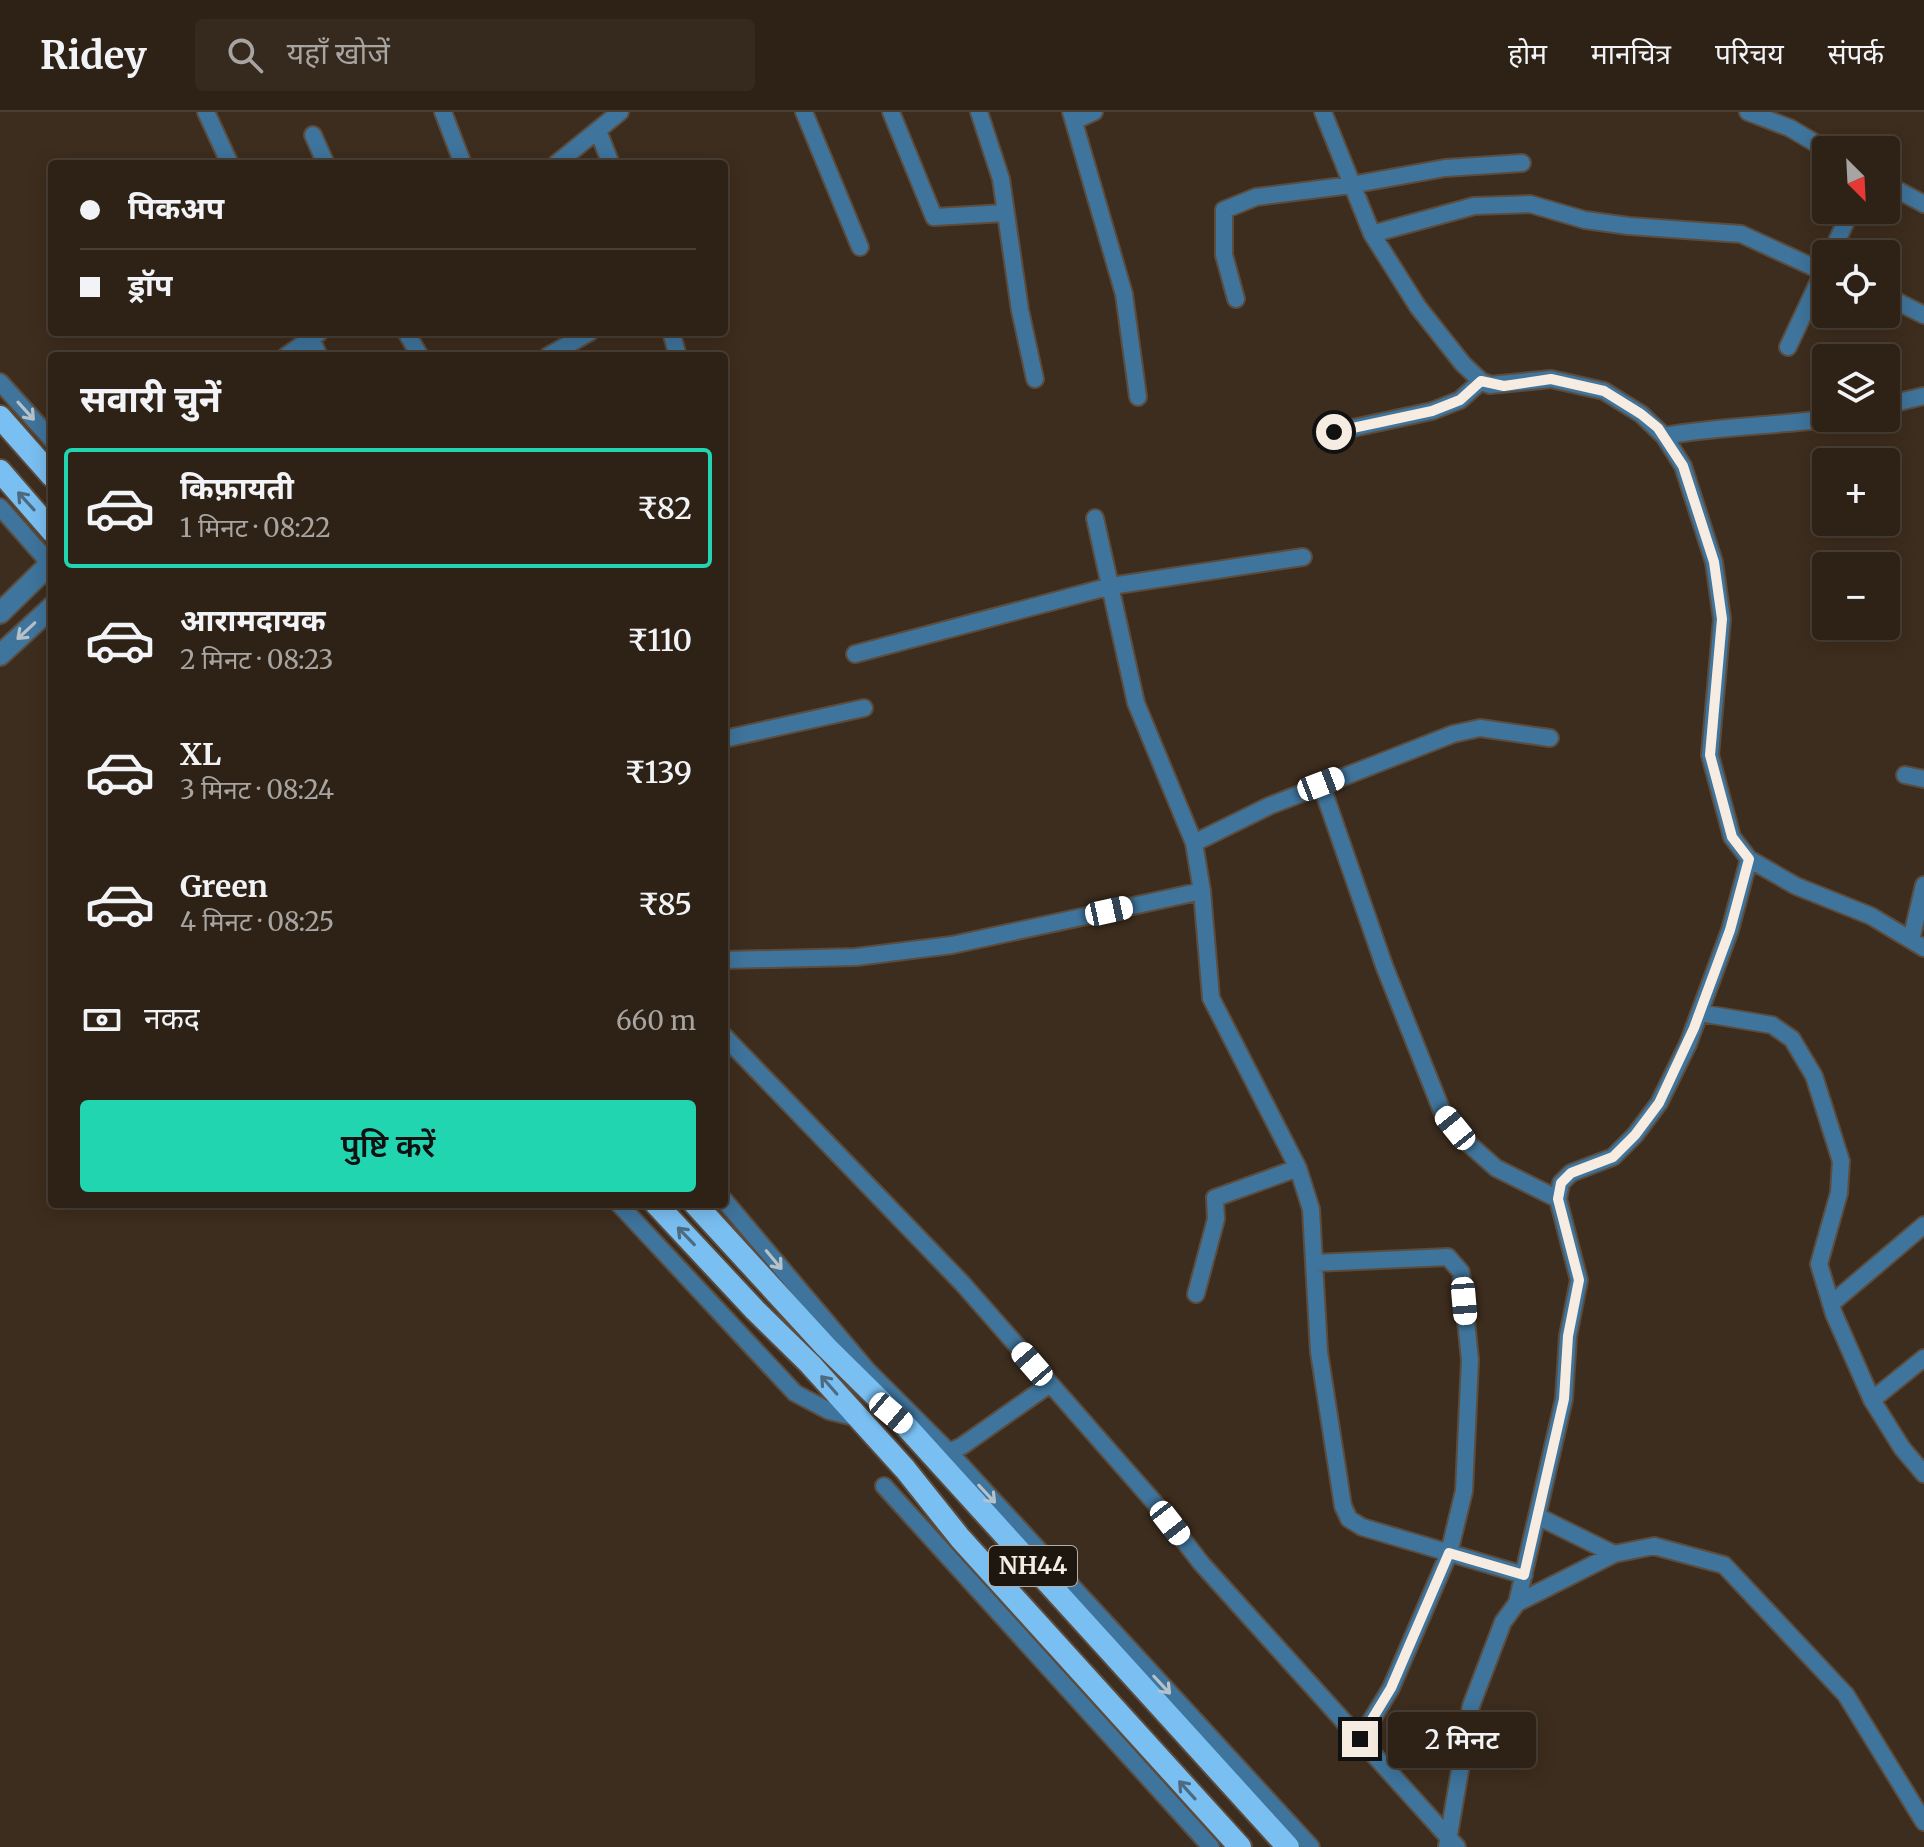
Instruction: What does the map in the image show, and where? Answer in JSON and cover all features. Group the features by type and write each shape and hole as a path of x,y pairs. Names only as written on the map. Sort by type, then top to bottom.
{"highway":[{"path":"0,417 48,471"},
{"path":"0,471 48,526"},
{"name":"NH44","path":"660,1208 810,1364 905,1469 960,1538 1240,1847"},
{"name":"NH44","path":"699,1208 826,1347 942,1455 1288,1847"}],"street":[{"path":"206,112 228,160"},
{"path":"443,112 461,160"},
{"path":"561,160 620,112"},
{"path":"804,112 860,247"},
{"path":"891,112 934,217 1005,213"},
{"path":"979,112 1001,179 1035,379"},
{"path":"1094,112 1072,116 1124,294 1138,397"},
{"path":"1323,112 1372,234 1418,307 1481,381 1504,386 1551,379 1592,387 1641,414 1664,436 1691,487 1714,562 1722,619 1710,755 1732,837 1749,859 1796,886 1871,916 1918,944 1924,885"},
{"path":"1748,112 1790,128 1812,141"},
{"path":"598,131 609,160"},
{"path":"313,135 324,160"},
{"path":"1236,299 1224,255 1224,210 1256,197 1351,185 1445,168 1522,163"},
{"path":"1900,191 1924,204"},
{"path":"1372,234 1474,206 1530,204 1585,220 1741,234 1812,264"},
{"path":"1788,347 1812,297"},
{"path":"1900,303 1924,315"},
{"path":"291,352 311,336"},
{"path":"555,352 583,336"},
{"path":"1334,432 1432,411 1460,400 1481,381"},
{"path":"0,382 48,436"},
{"path":"1900,402 1924,396"},
{"path":"1664,436 1712,428 1812,420"},
{"path":"0,507 48,561"},
{"path":"1095,518 1136,703 1194,843 1202,891 1211,998 1298,1168 1311,1209 1319,1352 1343,1506 1349,1519 1362,1527 1524,1575"},
{"path":"855,654 1111,586 1303,557"},
{"path":"0,613 48,567"},
{"path":"0,655 48,611"},
{"path":"728,738 864,708"},
{"path":"1194,843 1321,784 1466,730 1480,728 1550,738"},
{"path":"1905,775 1924,779"},
{"path":"1321,784 1385,968 1442,1111 1469,1144 1496,1168 1558,1199"},
{"path":"1451,1844 1471,1706 1503,1622 1517,1603 1564,1399 1568,1336 1579,1280 1558,1199 1561,1183 1571,1173 1613,1157 1635,1135 1659,1103 1700,1013 1730,930 1749,859"},
{"path":"728,960 856,957 952,945 1202,891"},
{"path":"1700,1013 1772,1025 1792,1039 1814,1076 1841,1161 1839,1193 1819,1264 1831,1304 1872,1400 1902,1448 1924,1474"},
{"path":"728,1040 962,1283 1154,1502 1201,1563 1451,1844"},
{"path":"1196,1294 1216,1219 1215,1198 1298,1168"},
{"path":"728,1205 942,1455 1311,1847"},
{"path":"623,1208 795,1393 829,1411 858,1418"},
{"path":"1831,1304 1924,1225"},
{"path":"1314,1263 1448,1257 1461,1272 1469,1375 1464,1491 1449,1553 1391,1688 1360,1739"},
{"path":"1872,1400 1924,1358"},
{"path":"942,1455 962,1446 1050,1384"},
{"path":"884,1486 1211,1847"},
{"path":"1539,1517 1614,1554"},
{"path":"1517,1603 1614,1554 1654,1546 1724,1565 1846,1695 1924,1822"}],"route":[{"path":"1334,432 1432,411 1460,400 1481,381 1504,386 1551,379 1604,391 1658,428 1683,466 1714,562 1722,619 1710,755 1732,837 1749,859 1730,930 1694,1028 1659,1103 1635,1135 1613,1157 1571,1173 1561,1183 1558,1199 1579,1280 1568,1336 1564,1399 1524,1575 1449,1553 1391,1688 1360,1739"}]}
